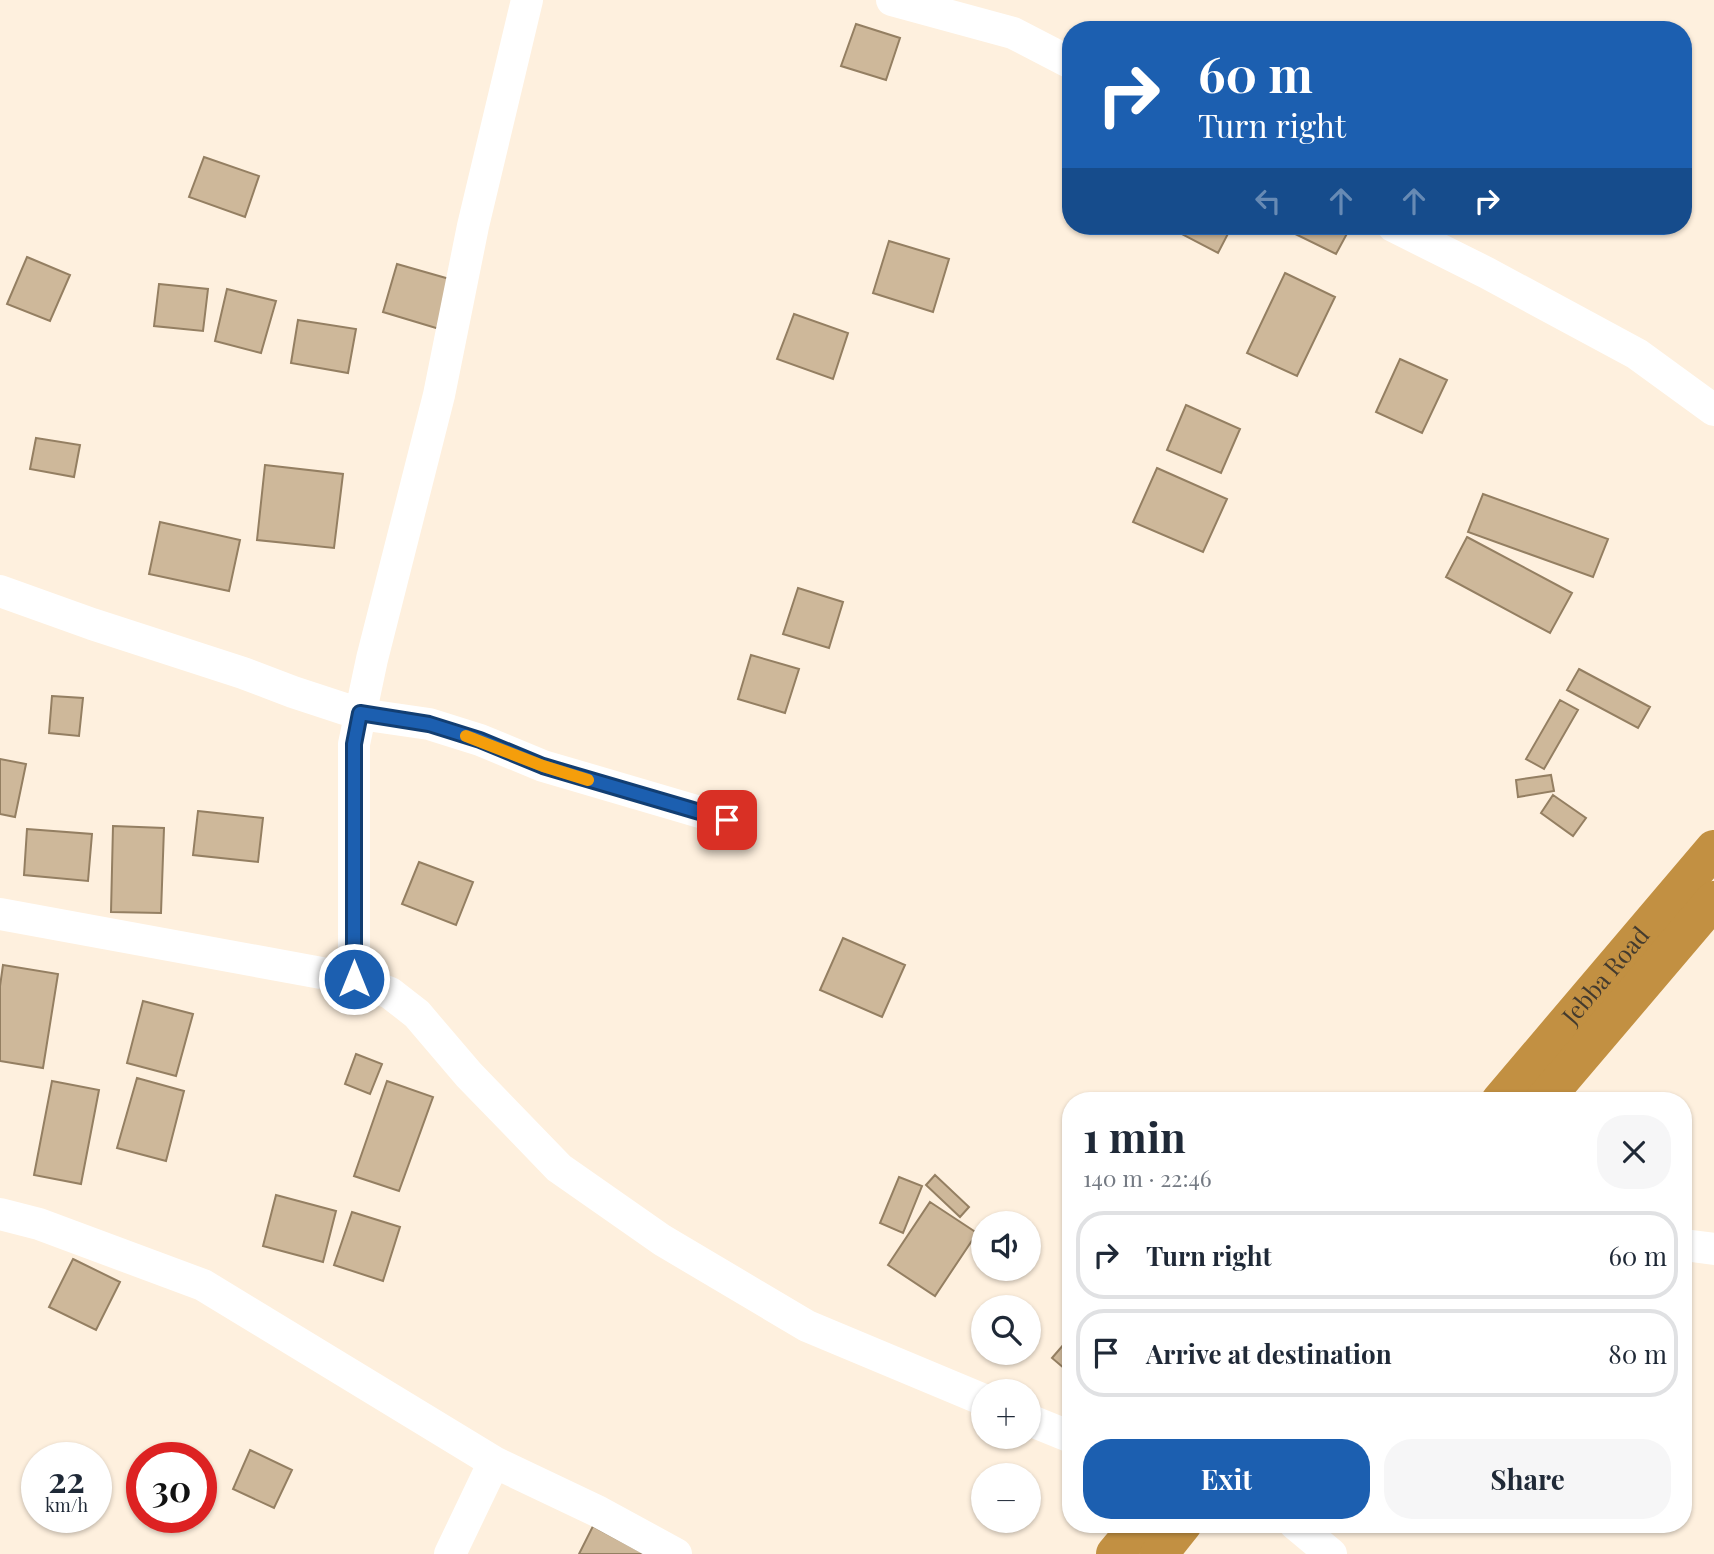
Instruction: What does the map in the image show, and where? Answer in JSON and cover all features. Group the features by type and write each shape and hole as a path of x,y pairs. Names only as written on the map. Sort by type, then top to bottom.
{"highway":[{"name":"Jebba Road","path":"1508,1092 1714,849"},
{"name":"Jebba Road","path":"1551,1092 1714,900"},
{"path":"1115,1554 1132,1533"},
{"path":"1159,1554 1176,1533"}],"street":[{"path":"354,979 354,744 372,659 439,394 473,226 527,0"},
{"path":"892,0 1013,33 1062,58"},
{"path":"1411,235 1637,354 1714,410"},
{"path":"0,591 293,692 360,713 429,724 480,740 543,766 727,820"},
{"path":"0,914 354,979 390,992 417,1014 469,1075 559,1168 662,1240 807,1326 971,1395"},
{"path":"0,1214 39,1224 203,1285 494,1462 599,1512 676,1554"},
{"path":"1692,1246 1714,1249"},
{"path":"1041,1425 1062,1433"},
{"path":"450,1554 494,1462"},
{"path":"1305,1533 1331,1554"}],"building":[{"path":"856,24 900,38 886,80 841,66"},
{"path":"204,157 259,176 245,217 189,197"},
{"path":"1184,235 1227,235 1218,253"},
{"path":"1297,235 1346,235 1336,254"},
{"path":"889,241 949,259 933,312 873,293"},
{"path":"27,257 70,275 50,321 7,304"},
{"path":"397,264 460,282 446,331 383,312"},
{"path":"1285,273 1335,297 1297,376 1247,353"},
{"path":"159,284 208,289 203,331 154,326"},
{"path":"227,289 276,301 261,353 215,341"},
{"path":"794,314 848,333 833,379 777,359"},
{"path":"298,320 356,329 348,373 291,363"},
{"path":"1400,359 1447,380 1422,433 1376,412"},
{"path":"1186,405 1240,429 1221,473 1167,450"},
{"path":"36,438 80,445 74,477 30,469"},
{"path":"265,465 343,474 334,548 257,540"},
{"path":"1157,468 1227,499 1203,552 1133,522"},
{"path":"1483,494 1608,539 1593,577 1468,532"},
{"path":"160,522 240,540 229,591 149,574"},
{"path":"1467,537 1572,593 1550,633 1446,577"},
{"path":"798,588 843,602 829,648 783,634"},
{"path":"751,655 799,669 785,713 738,699"},
{"path":"1579,669 1650,707 1638,728 1567,690"},
{"path":"52,696 83,698 79,736 49,733"},
{"path":"1560,700 1578,710 1544,769 1526,759"},
{"path":"0,759 26,764 15,817 0,814"},
{"path":"1551,775 1554,791 1518,797 1516,780"},
{"path":"1553,795 1586,818 1573,836 1541,813"},
{"path":"198,811 263,818 258,862 193,855"},
{"path":"113,826 164,828 161,913 111,912"},
{"path":"27,829 92,834 88,881 24,875"},
{"path":"419,862 473,882 456,925 402,904"},
{"path":"843,938 905,965 882,1017 820,990"},
{"path":"3,965 58,974 43,1068 0,1061 0,986"},
{"path":"143,1001 193,1014 176,1076 127,1063"},
{"path":"356,1054 382,1064 370,1094 345,1084"},
{"path":"137,1078 184,1091 166,1161 117,1148"},
{"path":"52,1081 99,1090 81,1184 34,1175"},
{"path":"387,1081 433,1097 399,1191 354,1176"},
{"path":"935,1175 969,1207 960,1217 926,1185"},
{"path":"899,1177 922,1186 903,1233 880,1223"},
{"path":"276,1195 336,1211 323,1262 263,1246"},
{"path":"930,1202 971,1229 971,1242 935,1296 888,1265"},
{"path":"352,1212 400,1227 383,1281 334,1265"},
{"path":"73,1259 120,1282 96,1330 49,1307"},
{"path":"1062,1346 1062,1366 1052,1358"},
{"path":"250,1450 292,1470 274,1508 233,1489"},
{"path":"593,1526 645,1554 579,1554"}],"slow traffic":[{"path":"466,736 588,780"}],"route":[{"path":"354,979 354,744 360,713 429,724 480,740 543,766 727,820"}]}
